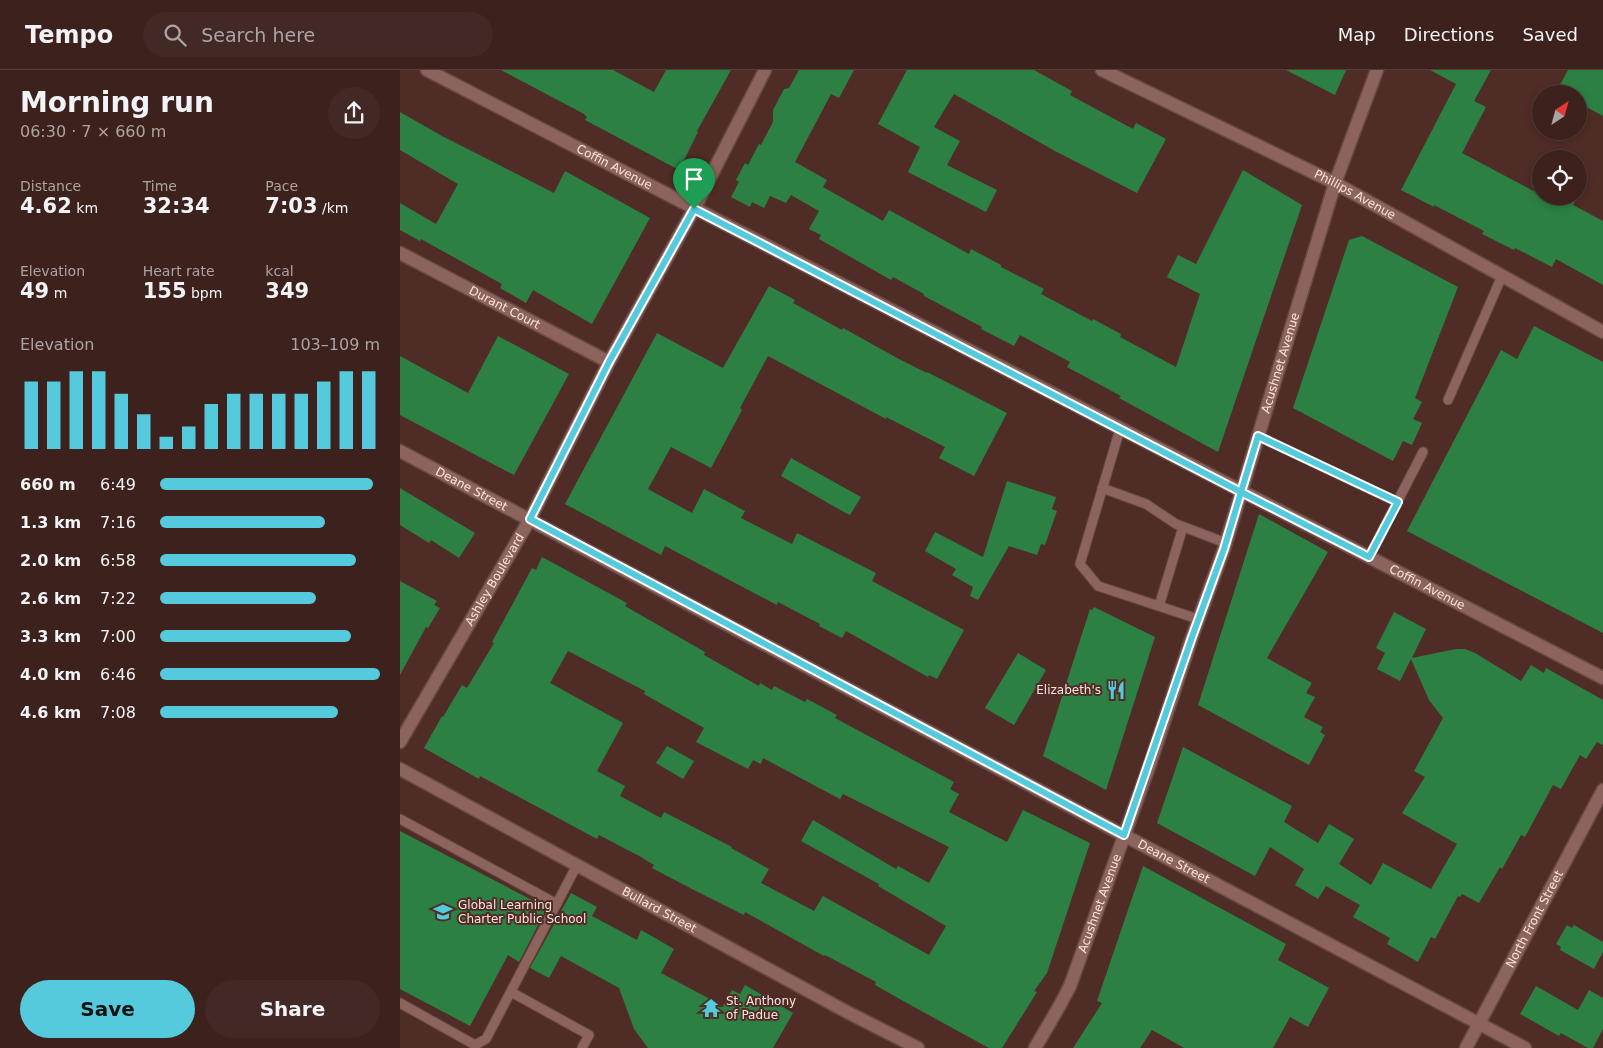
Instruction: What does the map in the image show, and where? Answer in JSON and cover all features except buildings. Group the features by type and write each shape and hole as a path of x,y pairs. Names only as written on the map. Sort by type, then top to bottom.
{"main road":[{"name":"Ashley Boulevard","path":"400,742 530,519 609,362 694,209 765,70"},
{"name":"Phillips Avenue","path":"1102,70 1335,183 1603,332"},
{"name":"Acushnet Avenue","path":"1035,1048 1070,986 1124,835 1226,543 1335,183 1377,70"},
{"name":"Coffin Avenue","path":"434,72 694,209 1603,678"},
{"name":"Durant Court","path":"400,253 609,362"},
{"name":"Deane Street","path":"400,451 1525,1048"},
{"name":"Bullard Street","path":"400,770 847,1012 918,1048"},
{"name":"North Front Street","path":"1466,1048 1603,790"}],"lane":[{"path":"1448,400 1502,276"},
{"path":"1120,429 1080,564 1098,586 1198,619"},
{"path":"1258,436 1398,502"},
{"path":"1369,557 1423,452"},
{"path":"1102,488 1146,504 1176,524 1226,543"},
{"path":"1159,606 1183,527"},
{"path":"400,819 557,904"},
{"path":"400,1003 475,1045 486,1039 577,865"},
{"path":"511,992 589,1036 582,1048"}],"place":[{"name":"Elizabeth's","path":"1116,690"},
{"name":"Global Learning Charter Public School","path":"443,912"},
{"name":"St. Anthony of Padue","path":"711,1008"}],"route":[{"path":"694,209 609,362 530,519 1124,835 1224,549 1241,492 1369,557 1398,502 1258,436 1241,492 694,209"}]}
